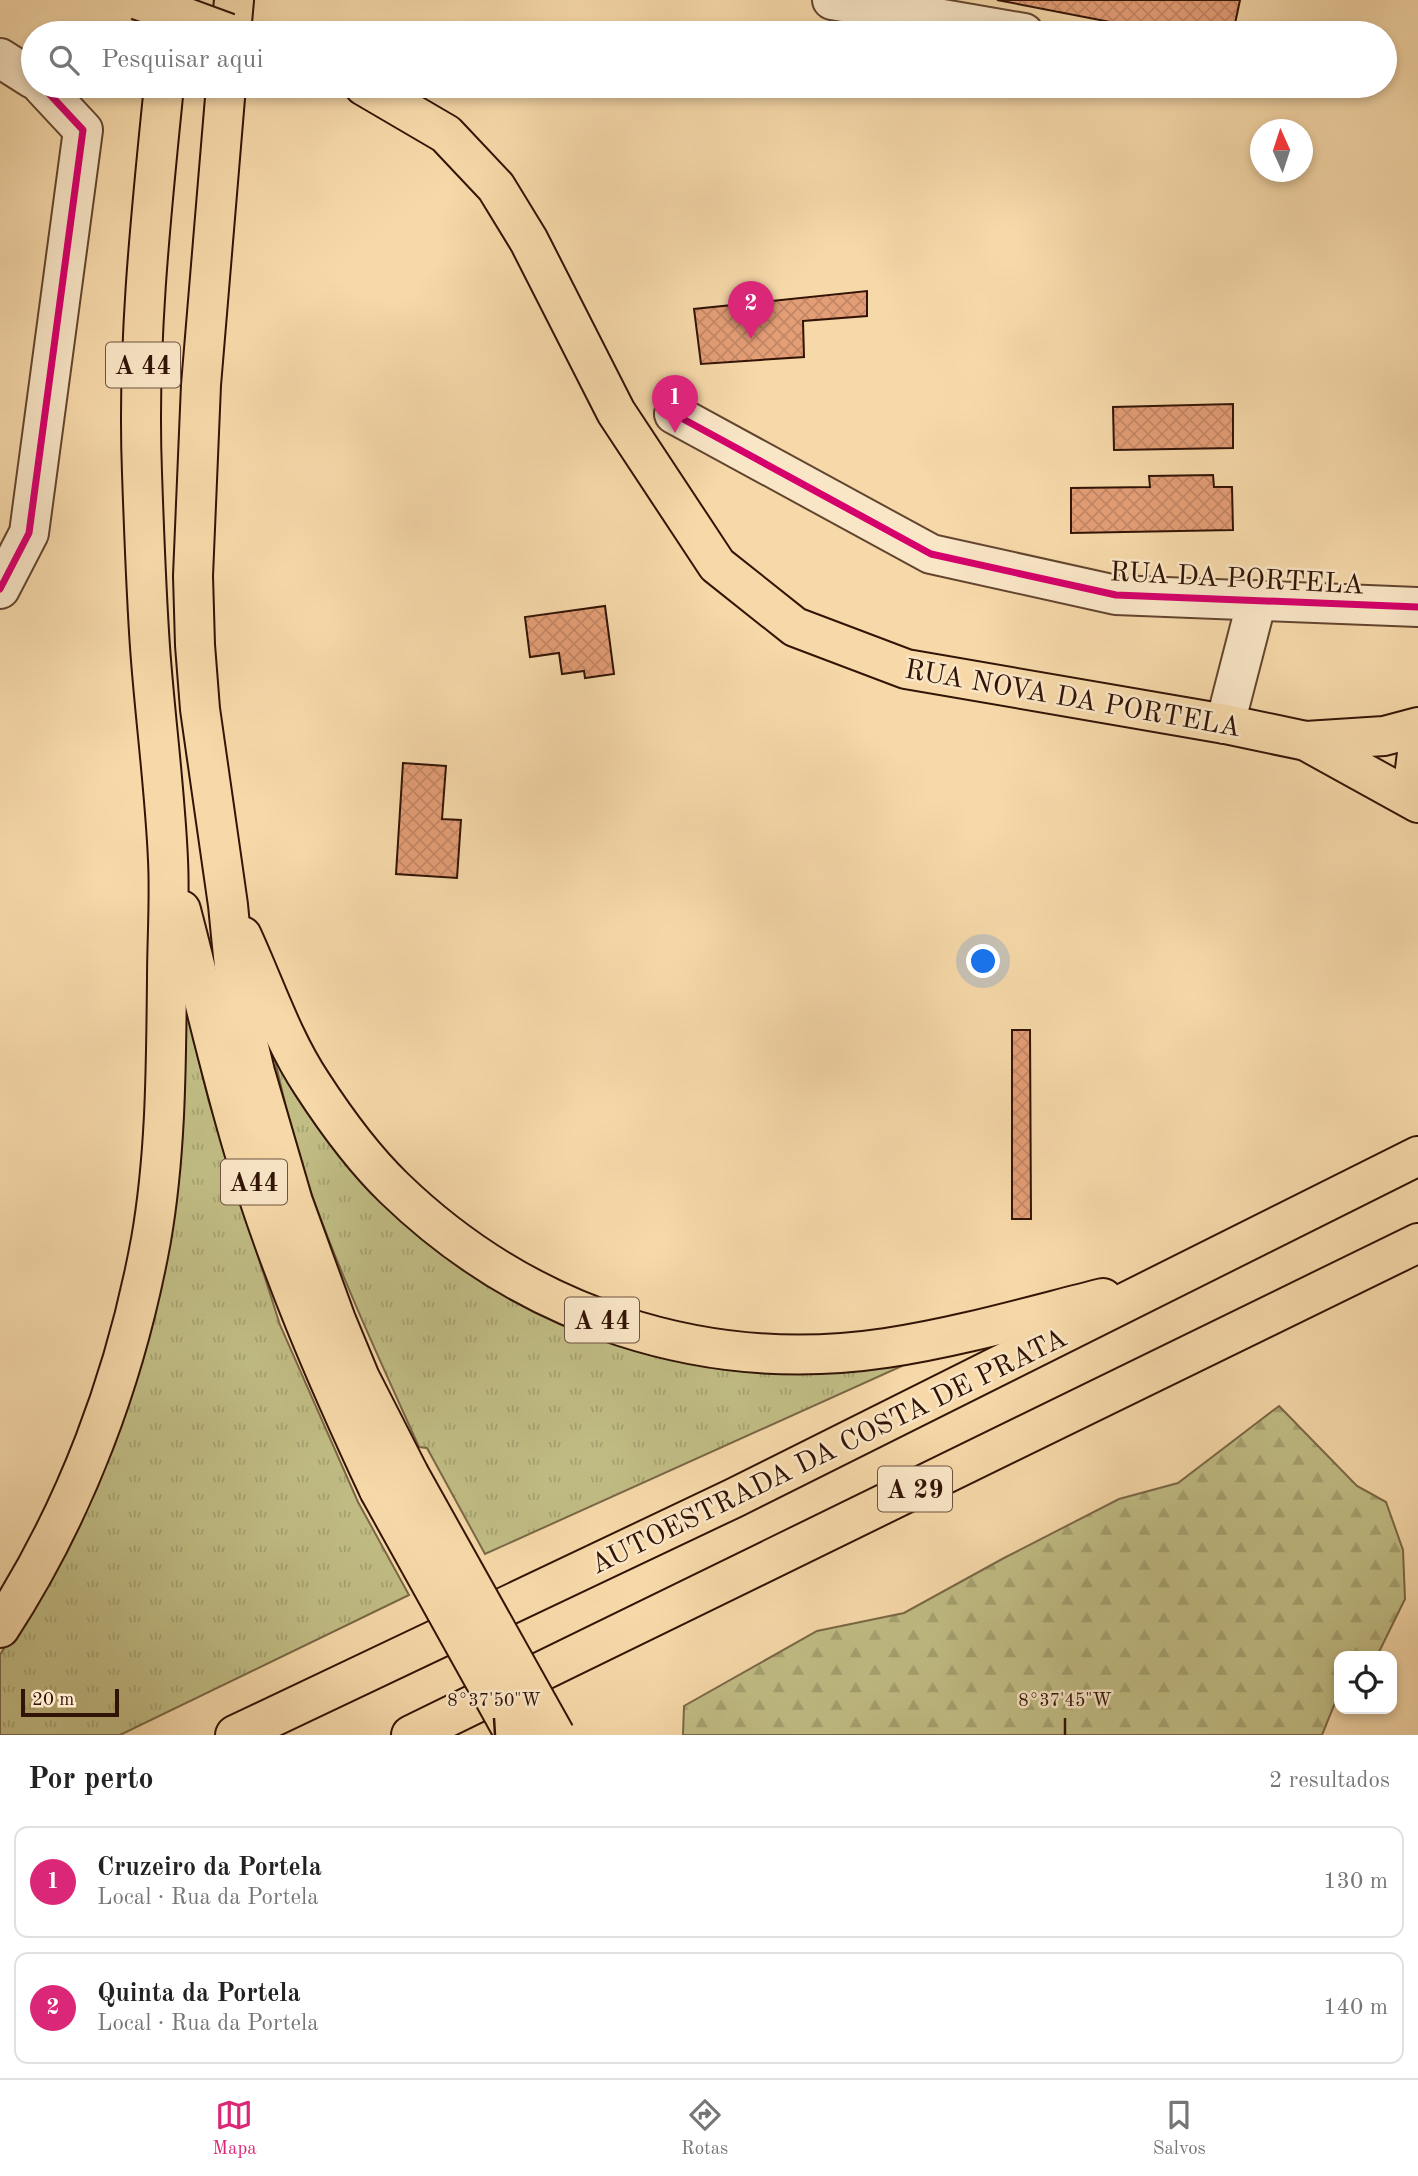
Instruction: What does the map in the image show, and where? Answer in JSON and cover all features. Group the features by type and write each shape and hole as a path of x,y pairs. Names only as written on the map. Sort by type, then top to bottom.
{"main road":[{"path":"138,0 196,21"},
{"path":"171,21 173,0"},
{"path":"231,21 234,0"},
{"name":"A 44","path":"0,1628 17,1603 62,1517 106,1413 132,1325 151,1238 161,1161 166,1076 168,860 150,645 142,468 142,382 147,279 163,98"},
{"name":"A 44","path":"225,98 201,385 193,576 200,709 228,905 237,997 255,1072 293,1202 394,1482 555,1735"},
{"name":"RUA NOVA DA PORTELA","path":"384,98 446,134 496,187 529,241 616,412 717,565 795,627 906,669 1225,724 1306,741 1384,736 1418,727"},
{"name":"RUA NOVA DA PORTELA","path":"1306,741 1418,801"},
{"name":"RUA NOVA DA PORTELA","path":"1418,745 1414,777 1418,801"},
{"name":"A44","path":"168,860 230,1102 264,1215 309,1338 394,1482 515,1735"},
{"name":"A 44","path":"228,905 281,1028 311,1082 349,1138 402,1195 477,1258 573,1310 627,1329 684,1343 786,1354 833,1353 886,1348 971,1331 1170,1282"},
{"name":"AUTOESTRADA DA COSTA DE PRATA","path":"235,1735 734,1498 1418,1156"},
{"name":"A 29","path":"411,1735 1418,1243"}],"street":[{"path":"832,0 954,21"},
{"path":"0,58 21,71"},
{"path":"0,590 29,533 83,130 53,98"},
{"name":"RUA DA PORTELA","path":"674,414 931,554 1116,595 1418,607"},
{"name":"RUA DA PORTELA","path":"1225,724 1257,600"}],"green space":[{"path":"187,1012 209,1102 280,1325 358,1502 409,1595 120,1735 0,1735 0,1655 54,1564 92,1489 180,1013"},
{"path":"273,1052 518,1299 899,1359 902,1366 485,1554 427,1448 419,1447 352,1297 303,1169"},
{"path":"1279,1406 1357,1486 1386,1502 1403,1550 1405,1599 1379,1651 1334,1651 1334,1705 1322,1735 683,1735 684,1706 817,1631 904,1613 1119,1499 1178,1483"}],"building":[{"path":"997,0 1240,0 1236,21 1105,21"},
{"path":"867,291 867,316 803,321 804,357 701,364 694,309"},
{"path":"1233,404 1233,448 1114,450 1113,407"},
{"path":"1213,475 1214,487 1232,487 1233,530 1071,533 1071,488 1150,487 1149,476"},
{"path":"605,606 614,674 585,678 584,671 562,674 559,653 530,657 525,617"},
{"path":"403,763 446,766 442,819 461,820 457,878 396,874"},
{"path":"1012,1030 1030,1030 1031,1219 1012,1219"}],"cycle path":[{"path":"0,589 29,533 83,130 53,98"},
{"path":"674,414 931,554 1116,595 1418,607"}],"place":[{"name":"Quinta da Portela","path":"751,339"},
{"name":"Cruzeiro da Portela","path":"675,433"}]}
